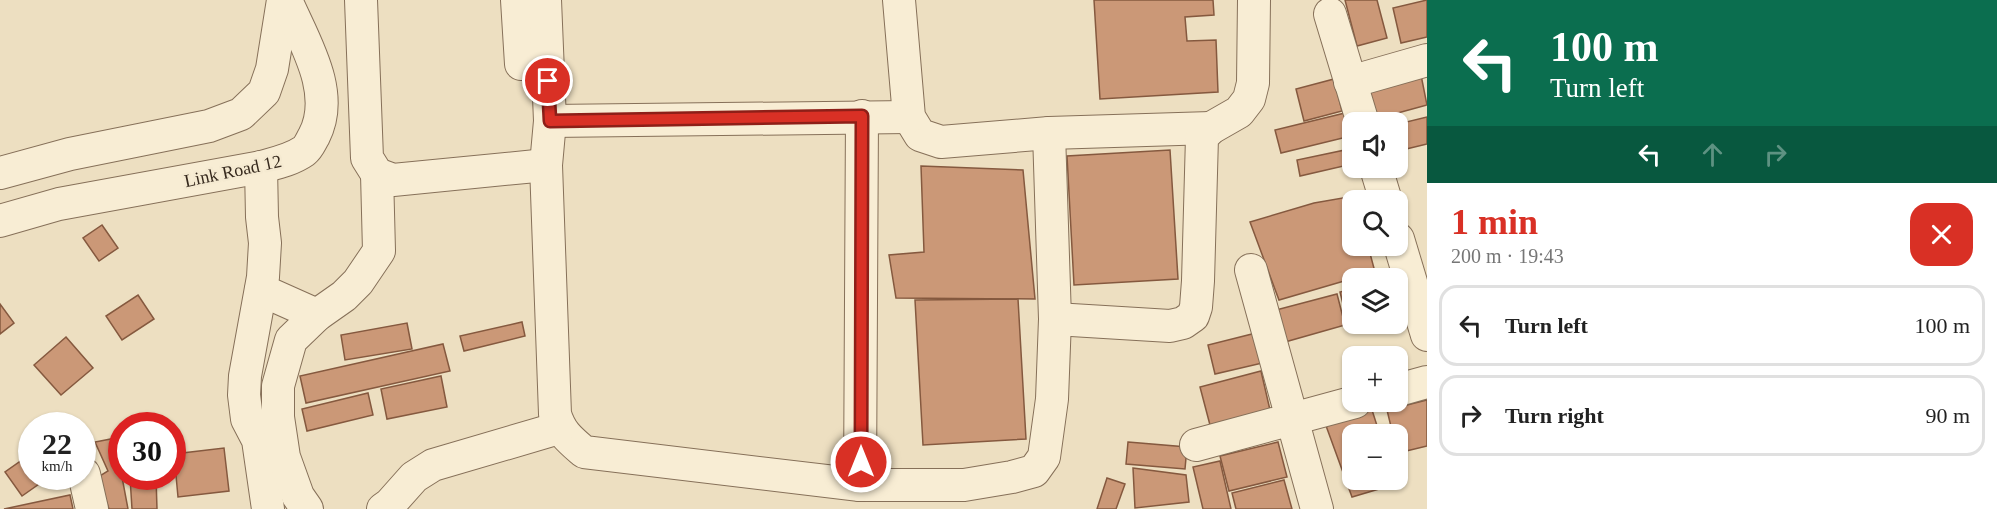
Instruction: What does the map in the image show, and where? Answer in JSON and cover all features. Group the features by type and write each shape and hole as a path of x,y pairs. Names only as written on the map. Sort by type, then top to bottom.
{"street":[{"name":"Link Road 12","path":"0,220 59,204 261,167 285,161 307,149 320,125 323,96 314,63 284,0"},
{"name":"Link Road 12","path":"0,173 70,154 209,126 241,114 264,92 273,69 284,0"},
{"path":"307,509 298,496 284,457 278,417 278,386 291,340 317,315 344,296 358,282 379,251 377,174 367,158 361,0"},
{"path":"517,0 521,64"},
{"path":"545,0 550,121 546,165 555,414 559,428 584,452 860,485 964,485 1034,471 1044,457 1052,399 1055,319 1049,133"},
{"path":"899,0 909,117 920,135 941,142 1049,133 1211,128"},
{"path":"1055,319 1170,326 1183,323 1193,316 1198,281 1202,137 1211,128 1239,112 1249,99 1253,83 1254,0"},
{"path":"1330,14 1360,112"},
{"path":"1350,82 1427,60"},
{"path":"860,485 862,116"},
{"path":"550,121 909,117"},
{"path":"377,174 393,180 546,165"},
{"path":"261,167 265,243 261,290 245,376 244,395 247,419 258,440 268,509"},
{"path":"1403,256 1427,335"},
{"path":"1251,270 1317,509"},
{"path":"261,290 317,315"},
{"path":"253,332 288,352"},
{"path":"1408,387 1427,382"},
{"path":"1196,445 1342,406"},
{"path":"383,509 414,477 433,465 559,428"},
{"path":"88,490 92,509"}],"building":[{"path":"1094,0 1213,0 1214,15 1185,17 1187,41 1216,40 1218,92 1100,99"},
{"path":"1345,0 1377,0 1387,38 1357,46"},
{"path":"1427,0 1427,37 1401,43 1393,8"},
{"path":"1420,70 1427,105 1401,112 1370,112 1363,85"},
{"path":"1334,79 1342,111 1304,121 1296,89"},
{"path":"1342,114 1342,138 1281,153 1275,130"},
{"path":"1427,117 1427,144 1408,149 1408,122"},
{"path":"1170,150 1178,279 1074,285 1067,156"},
{"path":"1342,151 1342,166 1300,176 1297,160"},
{"path":"921,166 1023,170 1035,299 896,298 889,255 924,252"},
{"path":"1342,198 1342,256 1371,256 1374,268 1342,268 1342,282 1279,300 1250,222 1314,203"},
{"path":"102,225 118,248 99,261 83,238"},
{"path":"1337,294 1342,313 1342,326 1285,342 1276,310"},
{"path":"138,295 154,319 122,340 106,316"},
{"path":"1018,299 1026,439 923,445 915,300"},
{"path":"0,304 14,323 0,334"},
{"path":"522,322 525,336 464,351 460,336"},
{"path":"407,323 412,349 345,360 341,335"},
{"path":"1264,331 1271,361 1215,374 1208,345"},
{"path":"66,337 93,368 61,395 34,365"},
{"path":"443,344 450,371 306,403 300,376"},
{"path":"1261,371 1270,410 1210,425 1200,387"},
{"path":"441,376 447,407 387,419 381,389"},
{"path":"368,393 373,415 307,431 302,409"},
{"path":"1427,400 1427,446 1408,451 1408,424 1390,424 1387,412 1408,412 1408,405"},
{"path":"1373,412 1376,424 1342,424 1342,470 1325,423"},
{"path":"108,440 108,471 96,444 96,442"},
{"path":"1128,442 1187,447 1185,469 1126,464"},
{"path":"1278,442 1287,477 1229,491 1220,456"},
{"path":"224,448 229,491 178,497 177,490 186,490 186,453"},
{"path":"1220,461 1231,509 1203,509 1193,467"},
{"path":"18,463 18,490 31,490 22,496 5,472"},
{"path":"1133,468 1186,475 1189,502 1135,508"},
{"path":"108,471 108,490 124,490 128,509 109,509 98,477"},
{"path":"1107,478 1125,484 1116,509 1097,509"},
{"path":"1284,480 1292,509 1236,509 1232,493"},
{"path":"131,490 156,490 157,509 132,509"},
{"path":"1349,490 1376,490 1352,497"},
{"path":"70,495 73,509 4,509"}],"route":[{"path":"548,81 550,121 862,116 861,462"}]}
